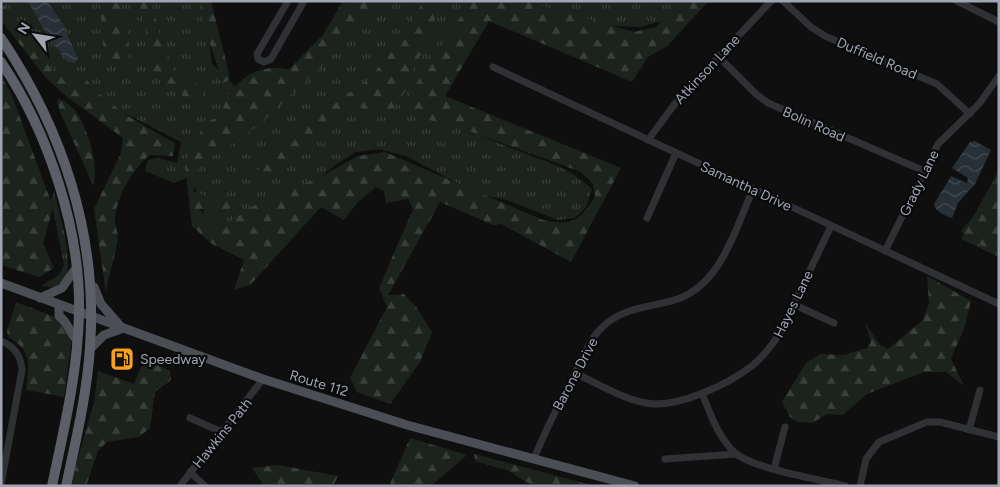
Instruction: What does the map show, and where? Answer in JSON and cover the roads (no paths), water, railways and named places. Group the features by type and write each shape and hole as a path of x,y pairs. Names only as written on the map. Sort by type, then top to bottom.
{"highway":[{"path":"1,38 38,98 62,153 73,188 87,248 91,317 90,349 84,400 66,486"},
{"path":"1,62 26,105 55,172 64,204 76,268 79,313 77,340 70,398 52,486"},
{"path":"26,105 38,98"}],"main road":[{"path":"40,298 62,288 76,268"},
{"name":"Route 112","path":"1,283 263,380 407,425 635,486"},
{"path":"90,285 94,287 101,304 122,328 104,335 90,349"},
{"path":"59,305 60,316 68,324 73,336 77,340"}],"street":[{"path":"288,1 257,54 258,59 264,62 271,59 304,1"},
{"name":"Atkinson Lane","path":"648,140 664,116 771,1"},
{"name":"Duffield Road","path":"783,1 803,21 825,36 937,84 970,114"},
{"path":"957,1 999,22"},
{"path":"270,32 282,39"},
{"name":"Bolin Road","path":"718,56 756,94 768,103 924,171"},
{"name":"Samantha Drive","path":"493,67 999,304"},
{"name":"Grady Lane","path":"885,251 938,144 952,128 970,114 986,96 999,76"},
{"path":"647,218 676,153"},
{"name":"Barone Drive","path":"534,459 545,431 594,335 622,312 673,301 688,295 700,287 721,260 753,189"},
{"name":"Hayes Lane","path":"575,373 616,393 648,403 674,401 702,393 741,374 769,349 795,305 831,226"},
{"path":"795,305 834,323"},
{"path":"1,484 22,370 19,356 4,342"},
{"name":"Hawkins Path","path":"180,486 263,380"},
{"path":"969,430 980,390"},
{"path":"702,393 726,443 737,454 774,469 845,486"},
{"path":"190,418 222,432"},
{"path":"860,486 866,459 879,442 927,422 940,422 999,437"},
{"path":"774,469 785,427"},
{"path":"1,435 9,436"},
{"path":"665,459 737,454"},
{"path":"190,472 206,486"}],"water":[{"path":"28,1 47,1 63,24 78,59 75,63 66,61 44,30"},
{"path":"975,141 991,150 975,184 958,203 952,218 939,212 934,204 951,176 967,183 968,178 952,168 970,142"}],"place":[{"name":"Speedway","path":"122,359"}]}
